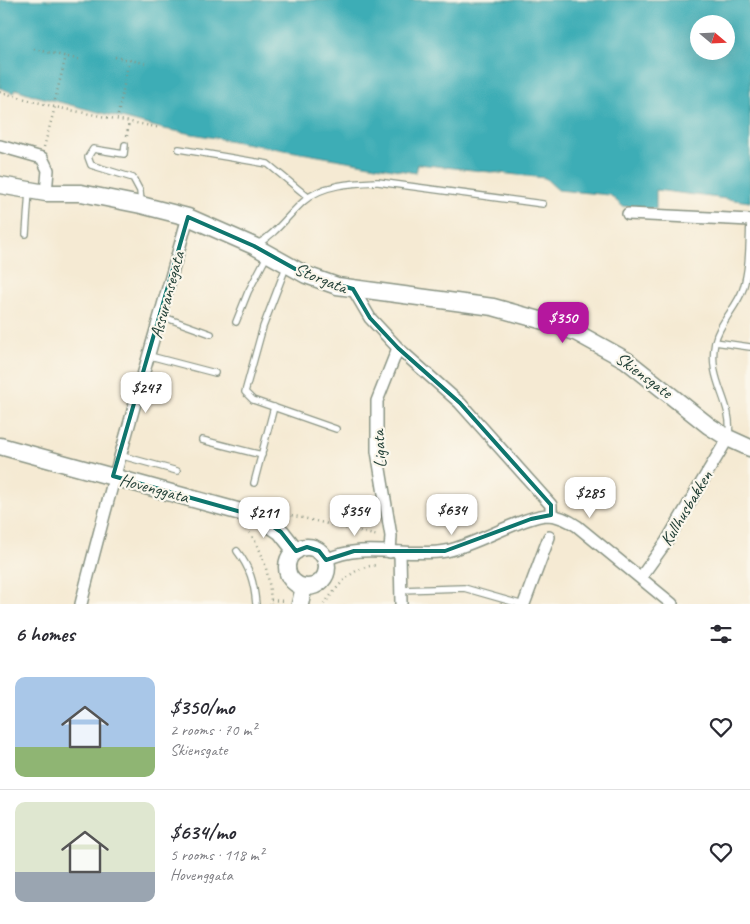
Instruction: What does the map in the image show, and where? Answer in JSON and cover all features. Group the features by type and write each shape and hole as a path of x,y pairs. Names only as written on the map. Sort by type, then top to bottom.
{"street":[{"path":"0,146 42,158 48,170 46,193"},
{"name":"Storgata","path":"0,185 46,193 81,193 188,217 261,250 322,282 352,289 370,318 398,348 447,391 548,500 552,505 551,515"},
{"path":"628,214 750,220"},
{"name":"Assuransegata","path":"81,604 113,476 150,356 188,217"},
{"name":"Skiensgate","path":"352,289 493,307 551,323 577,333 626,360 728,438 750,448"},
{"name":"Ligata","path":"398,348 377,401 377,451 391,536 397,556 401,604"},
{"name":"Kullhusbakken","path":"641,577 666,542 728,438"},
{"name":"Hovenggata","path":"0,446 242,511 270,524 296,550"},
{"path":"326,560 354,551 397,556 445,551 480,541 531,519 551,515 564,518 600,543 672,604"},
{"path":"524,604 549,537"},
{"path":"302,548 313,548 323,555 326,560 324,577 315,585 304,586 293,581 288,571 289,559 296,550 302,548"},
{"path":"292,602 304,586"}],"lane":[{"path":"126,145 124,154 93,149 88,157 90,165 133,178 140,191 141,205"},
{"path":"179,149 268,164 308,197"},
{"path":"236,322 261,250 308,197 351,184 378,182 543,204"},
{"path":"26,234 29,191"},
{"path":"728,438 730,418 714,377 715,342 743,289 748,269 750,220"},
{"path":"287,265 263,327 245,385 247,396 274,408 336,429"},
{"path":"161,316 211,334"},
{"path":"715,342 750,347"},
{"path":"150,356 215,373"},
{"path":"254,483 274,408"},
{"path":"202,440 262,456"},
{"path":"119,456 178,471"},
{"path":"237,551 248,565 254,580 256,604"},
{"path":"400,590 464,588 520,604"}],"path":[{"path":"34,49 81,60"},
{"path":"55,100 66,56"},
{"path":"115,57 145,63"},
{"path":"118,115 129,60"},
{"path":"0,92 55,107 161,128"},
{"path":"43,150 55,107"},
{"path":"126,145 129,121"},
{"path":"242,511 244,527 256,539 261,549 271,604"},
{"path":"274,511 370,536 391,536"},
{"path":"324,604 354,571 397,556"},
{"path":"271,600 292,602"}],"highlighted area":[{"path":"188,217 254,246 306,275 353,289 370,318 398,348 460,403 551,505 551,515 531,519 445,551 354,551 326,560 319,551 307,547 296,551 281,532 259,517 113,476"}],"water":[{"path":"0,0 750,0 750,202 656,190 656,209 622,206 610,195 558,190 545,178 418,164 416,173 164,129 36,96 16,89 14,93 0,88"}]}
